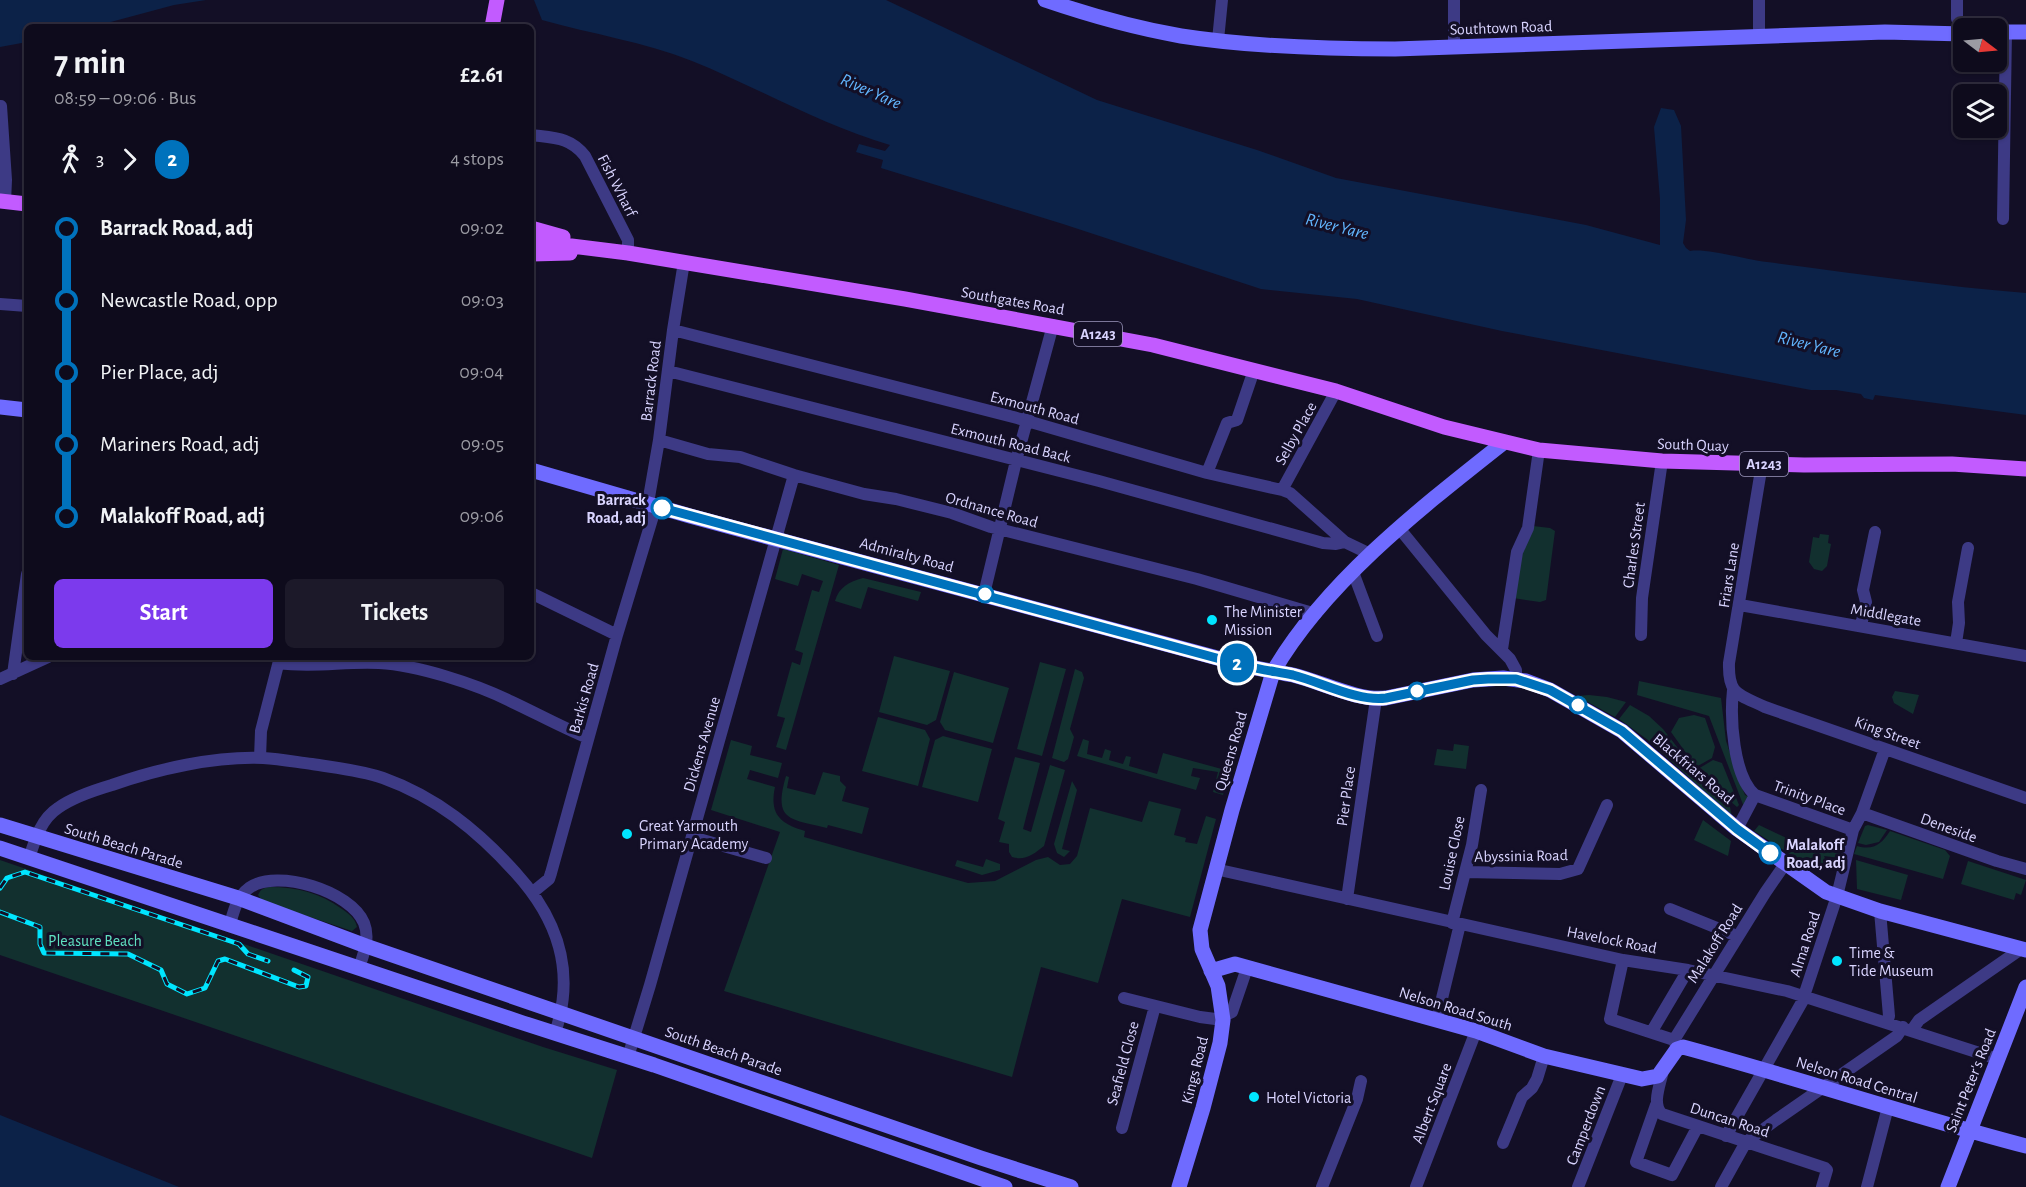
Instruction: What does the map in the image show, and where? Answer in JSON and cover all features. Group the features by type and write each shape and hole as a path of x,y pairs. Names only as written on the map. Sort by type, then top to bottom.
{"main road":[{"path":"3,202 24,204"},
{"name":"A1243","path":"534,229 622,252"},
{"name":"A1243","path":"534,241 684,262"},
{"name":"A1243","path":"534,254 622,252"},
{"name":"Southgates Road","path":"684,262 1053,325 1153,345 1336,391 1444,427 1503,443"},
{"name":"South Quay","path":"1503,443 1539,450 1662,461 1762,464 1952,464 2026,468"}],"street":[{"name":"Southtown Road","path":"1044,0 1141,28 1218,40 1328,49 1912,32 1953,34"},
{"path":"1218,40 1222,0"},
{"path":"1454,0 1454,47"},
{"path":"1759,0 1759,37"},
{"path":"1956,0 1957,18"},
{"path":"2007,32 2026,32"},
{"path":"2001,72 2002,219"},
{"path":"1,106 6,180 3,202"},
{"name":"Fish Wharf","path":"534,135 557,138 570,142 578,148 628,240 622,252"},
{"name":"Barrack Road","path":"652,505 673,330 684,262"},
{"path":"0,304 24,306"},
{"path":"984,594 1016,461 1053,325"},
{"name":"Exmouth Road","path":"673,330 1027,421 1207,473 1282,490 1290,493 1346,542 1370,554"},
{"path":"1207,473 1227,423 1237,420 1254,370"},
{"name":"Exmouth Road Back","path":"668,371 1110,484 1323,543 1346,542"},
{"name":"Selby Place","path":"1282,490 1336,391"},
{"path":"0,407 24,410"},
{"name":"Ordnance Road","path":"659,440 708,454 740,458 864,494 896,499 952,513 1001,530 1197,579 1316,614"},
{"name":"Queens Road","path":"1223,1018 1218,986 1202,949 1200,934 1215,868 1273,672 1281,658 1316,614 1370,554 1503,443"},
{"path":"1502,649 1516,552 1528,528 1539,450"},
{"name":"Charles Street","path":"1641,634 1642,598 1662,461"},
{"name":"Friars Lane","path":"1755,795 1745,783 1736,753 1732,712 1737,692 1728,679 1762,464"},
{"name":"Admiralty Road","path":"534,471 652,505 1376,699"},
{"name":"Dickens Avenue","path":"628,1057 794,475"},
{"name":"Barkis Road","path":"533,892 549,879 551,873 617,635 643,557 652,505"},
{"path":"1399,528 1486,635 1502,649 1513,665 1516,679"},
{"path":"1861,626 1866,602 1863,590 1875,532"},
{"path":"1956,643 1959,623 1958,602 1968,548"},
{"path":"1353,572 1377,636"},
{"path":"534,594 617,635"},
{"path":"13,674 24,595"},
{"name":"Middlegate","path":"1740,605 2026,656"},
{"path":"0,679 42,660"},
{"path":"260,758 261,730 279,660 335,665 380,663 430,672 508,700 588,738"},
{"name":"Blackfriars Road","path":"1376,699 1473,680 1516,679 1530,682 1558,694 1622,731 1737,829 1826,892 1880,911 2024,950"},
{"name":"King Street","path":"1737,692 1765,706 2026,798"},
{"name":"Pier Place","path":"1347,898 1376,699"},
{"name":"Alma Road","path":"1726,1136 1804,996 1837,896 1853,830 1862,813 1885,749"},
{"path":"29,858 41,826 57,808 101,788 138,776 175,767 260,758 296,760 352,769 414,790 443,806 495,850 533,892 558,940 562,960 561,1014 555,1034"},
{"name":"Louise Close","path":"1437,1019 1481,790"},
{"path":"1737,829 1755,795"},
{"name":"Trinity Place","path":"1755,795 1853,830"},
{"name":"Abyssinia Road","path":"1465,872 1560,874 1578,869 1606,805"},
{"name":"Deneside","path":"1862,813 1997,861 2026,869"},
{"name":"South Beach Parade","path":"0,825 238,898 366,946 561,1014 1071,1187"},
{"path":"692,837 766,858"},
{"path":"0,848 628,1057 1005,1187"},
{"name":"Malakoff Road","path":"1675,1044 1713,975 1785,864"},
{"name":"Havelock Road","path":"1215,868 1456,924 1623,960 1713,975 1804,996 1998,1059"},
{"path":"230,924 238,898 259,883 273,880 294,882 326,891 346,903 364,922 366,946 359,968"},
{"path":"1670,909 1737,936"},
{"path":"1880,911 1887,971 1889,1016 1887,1022"},
{"path":"1721,1187 1746,1142 1919,1020 2024,950"},
{"path":"1623,960 1610,1019 1652,1031 1675,1044 1663,1070 1656,1104 1636,1161 1672,1175 1698,1126"},
{"name":"Nelson Road South","path":"1211,971 1235,964 1437,1019 1544,1056 1622,1075 1642,1079 1658,1076 1663,1070"},
{"name":"Kings Road","path":"1179,1187 1220,1043 1223,1018 1232,1012 1247,968"},
{"path":"1652,1031 1688,970"},
{"name":"Saint Peter's Road","path":"1948,1187 2026,987"},
{"name":"Seafield Close","path":"1125,998 1155,1006 1223,1018"},
{"name":"Seafield Close","path":"1122,1128 1155,1006"},
{"name":"Albert Square","path":"1416,1187 1476,1031"},
{"name":"Nelson Road Central","path":"1675,1044 2026,1146"},
{"path":"1503,1143 1522,1096 1532,1088 1537,1079 1544,1056"},
{"name":"Camperdown","path":"1578,1187 1622,1075"},
{"path":"1322,1187 1357,1099 1361,1081"},
{"name":"Duncan Road","path":"1656,1104 1662,1114 1825,1168 1827,1174 1822,1187"},
{"path":"1867,1187 1888,1107"}],"green space":[{"path":"1533,526 1550,528 1555,531 1546,600 1540,602 1513,598 1520,552"},
{"path":"1820,534 1829,535 1828,543 1831,544 1827,566 1822,571 1814,569 1809,562 1813,537 1819,538"},
{"path":"783,549 839,565 786,750 776,747 785,718 777,716 792,662 800,665 803,653 795,650 812,590 819,592 823,581 802,574 798,586 775,579"},
{"path":"863,578 921,592 918,601 868,587 861,609 835,601 845,586"},
{"path":"894,656 950,671 936,720 927,725 879,712"},
{"path":"1040,662 1066,669 1042,756 1017,749"},
{"path":"1075,669 1082,672 1084,678 1070,729 1074,737 1068,759 1064,762 1052,758"},
{"path":"954,672 1009,688 993,743 945,730 940,722"},
{"path":"1639,681 1721,698 1726,741 1742,788 1745,795 1749,797 1744,807 1709,716 1637,695"},
{"path":"1895,691 1919,695 1913,714 1894,703 1892,697"},
{"path":"1589,695 1626,702 1615,717 1577,696"},
{"path":"1630,705 1649,716 1663,729 1710,789 1730,807 1732,817 1648,740 1619,719"},
{"path":"1694,715 1705,718 1715,747 1712,758 1696,767 1671,732 1679,718"},
{"path":"878,717 925,730 930,739 918,786 862,771"},
{"path":"943,736 992,749 978,802 922,787 935,740"},
{"path":"1083,739 1089,741 1087,754 1102,758 1105,749 1111,751 1109,760 1123,764 1126,756 1131,757 1129,766 1157,774 1163,753 1229,771 1223,795 1213,792 1218,772 1193,768 1191,776 1200,778 1196,790 1077,756"},
{"path":"731,740 752,746 750,755 782,763 778,778 750,770 747,779 775,787 774,805 779,817 789,825 805,831 804,837 968,883 995,881 1036,860 1048,857 1060,865 1070,864 1077,856 1090,808 1142,822 1149,801 1181,809 1174,835 1186,838 1185,842 1197,844 1206,816 1216,819 1190,917 1122,899 1098,983 1041,967 1012,1077 724,991 780,832 711,810"},
{"path":"1454,744 1469,746 1466,769 1434,765 1437,749 1453,751"},
{"path":"1015,757 1040,763 1023,829 1031,832 1050,765 1065,770 1044,846 1033,854 1021,858 1012,857 1009,844 999,842 1005,822 998,819"},
{"path":"1713,760 1722,763 1739,805 1737,807 1698,769"},
{"path":"823,772 840,776 840,781 846,787 842,801 869,808 862,834 828,825 827,828 803,822 787,816 783,810 782,791 786,776 789,777 787,788 815,795"},
{"path":"1072,781 1077,790 1062,849 1070,851 1064,857 1057,853 1054,844"},
{"path":"1703,820 1731,841 1728,856 1694,840"},
{"path":"1759,825 1795,842 1842,853 1840,858 1824,856 1827,863 1813,869 1754,831"},
{"path":"1865,826 1887,830 1879,842 1866,845 1858,843"},
{"path":"1890,831 1945,850 1950,856 1943,879 1854,854 1857,846 1872,847 1884,840"},
{"path":"986,859 1000,864 1000,870 982,875 955,866 957,860 983,867"},
{"name":"Pleasure Beach","path":"0,860 543,1047 617,1070 592,1158 0,955"},
{"path":"1856,860 1908,875 1901,900 1857,889"},
{"path":"1968,861 2026,880 2021,895 2016,893 2014,900 1961,884"},
{"path":"290,888 317,895 334,903 349,915 357,927 352,931 262,901 259,893 262,889"}],"water":[{"path":"0,0 206,0 174,5 103,24 24,24 24,43 0,47"},
{"name":"River Yare","path":"534,0 886,0 1097,100 1257,150 1336,178 1586,225 1660,245 1660,199 1654,127 1661,108 1674,110 1681,126 1686,220 1683,243 1686,248 1690,251 1707,251 1767,262 2026,293 2026,415 1875,395 1873,400 1864,398 1861,394 1836,390 1811,390 1502,331 1357,299 1261,289 1063,224 881,168 883,160 856,152 859,144 885,151 890,145 815,117 674,54 542,20"},
{"path":"0,1115 179,1187 0,1187"}],"railway":[{"path":"0,888 7,878 25,872 239,944 248,954 268,961"},
{"path":"0,912 40,927 40,944 44,953 128,954 161,970 167,984 187,994 205,988 218,961 225,959 299,987 306,986 308,977 294,970"}],"bus line":[{"name":"2","path":"662,508 1246,666 1292,675 1364,697 1386,698 1473,680 1503,678 1530,682 1566,698 1622,731 1737,829 1770,853"}],"place":[{"name":"Barrack Road, adj","path":"662,508"},
{"name":"The Minister Mission","path":"1212,620"},
{"name":"Great Yarmouth Primary Academy","path":"627,834"},
{"name":"Malakoff Road, adj","path":"1770,853"},
{"name":"Time & Tide Museum","path":"1837,961"},
{"name":"Hotel Victoria","path":"1254,1097"}]}
